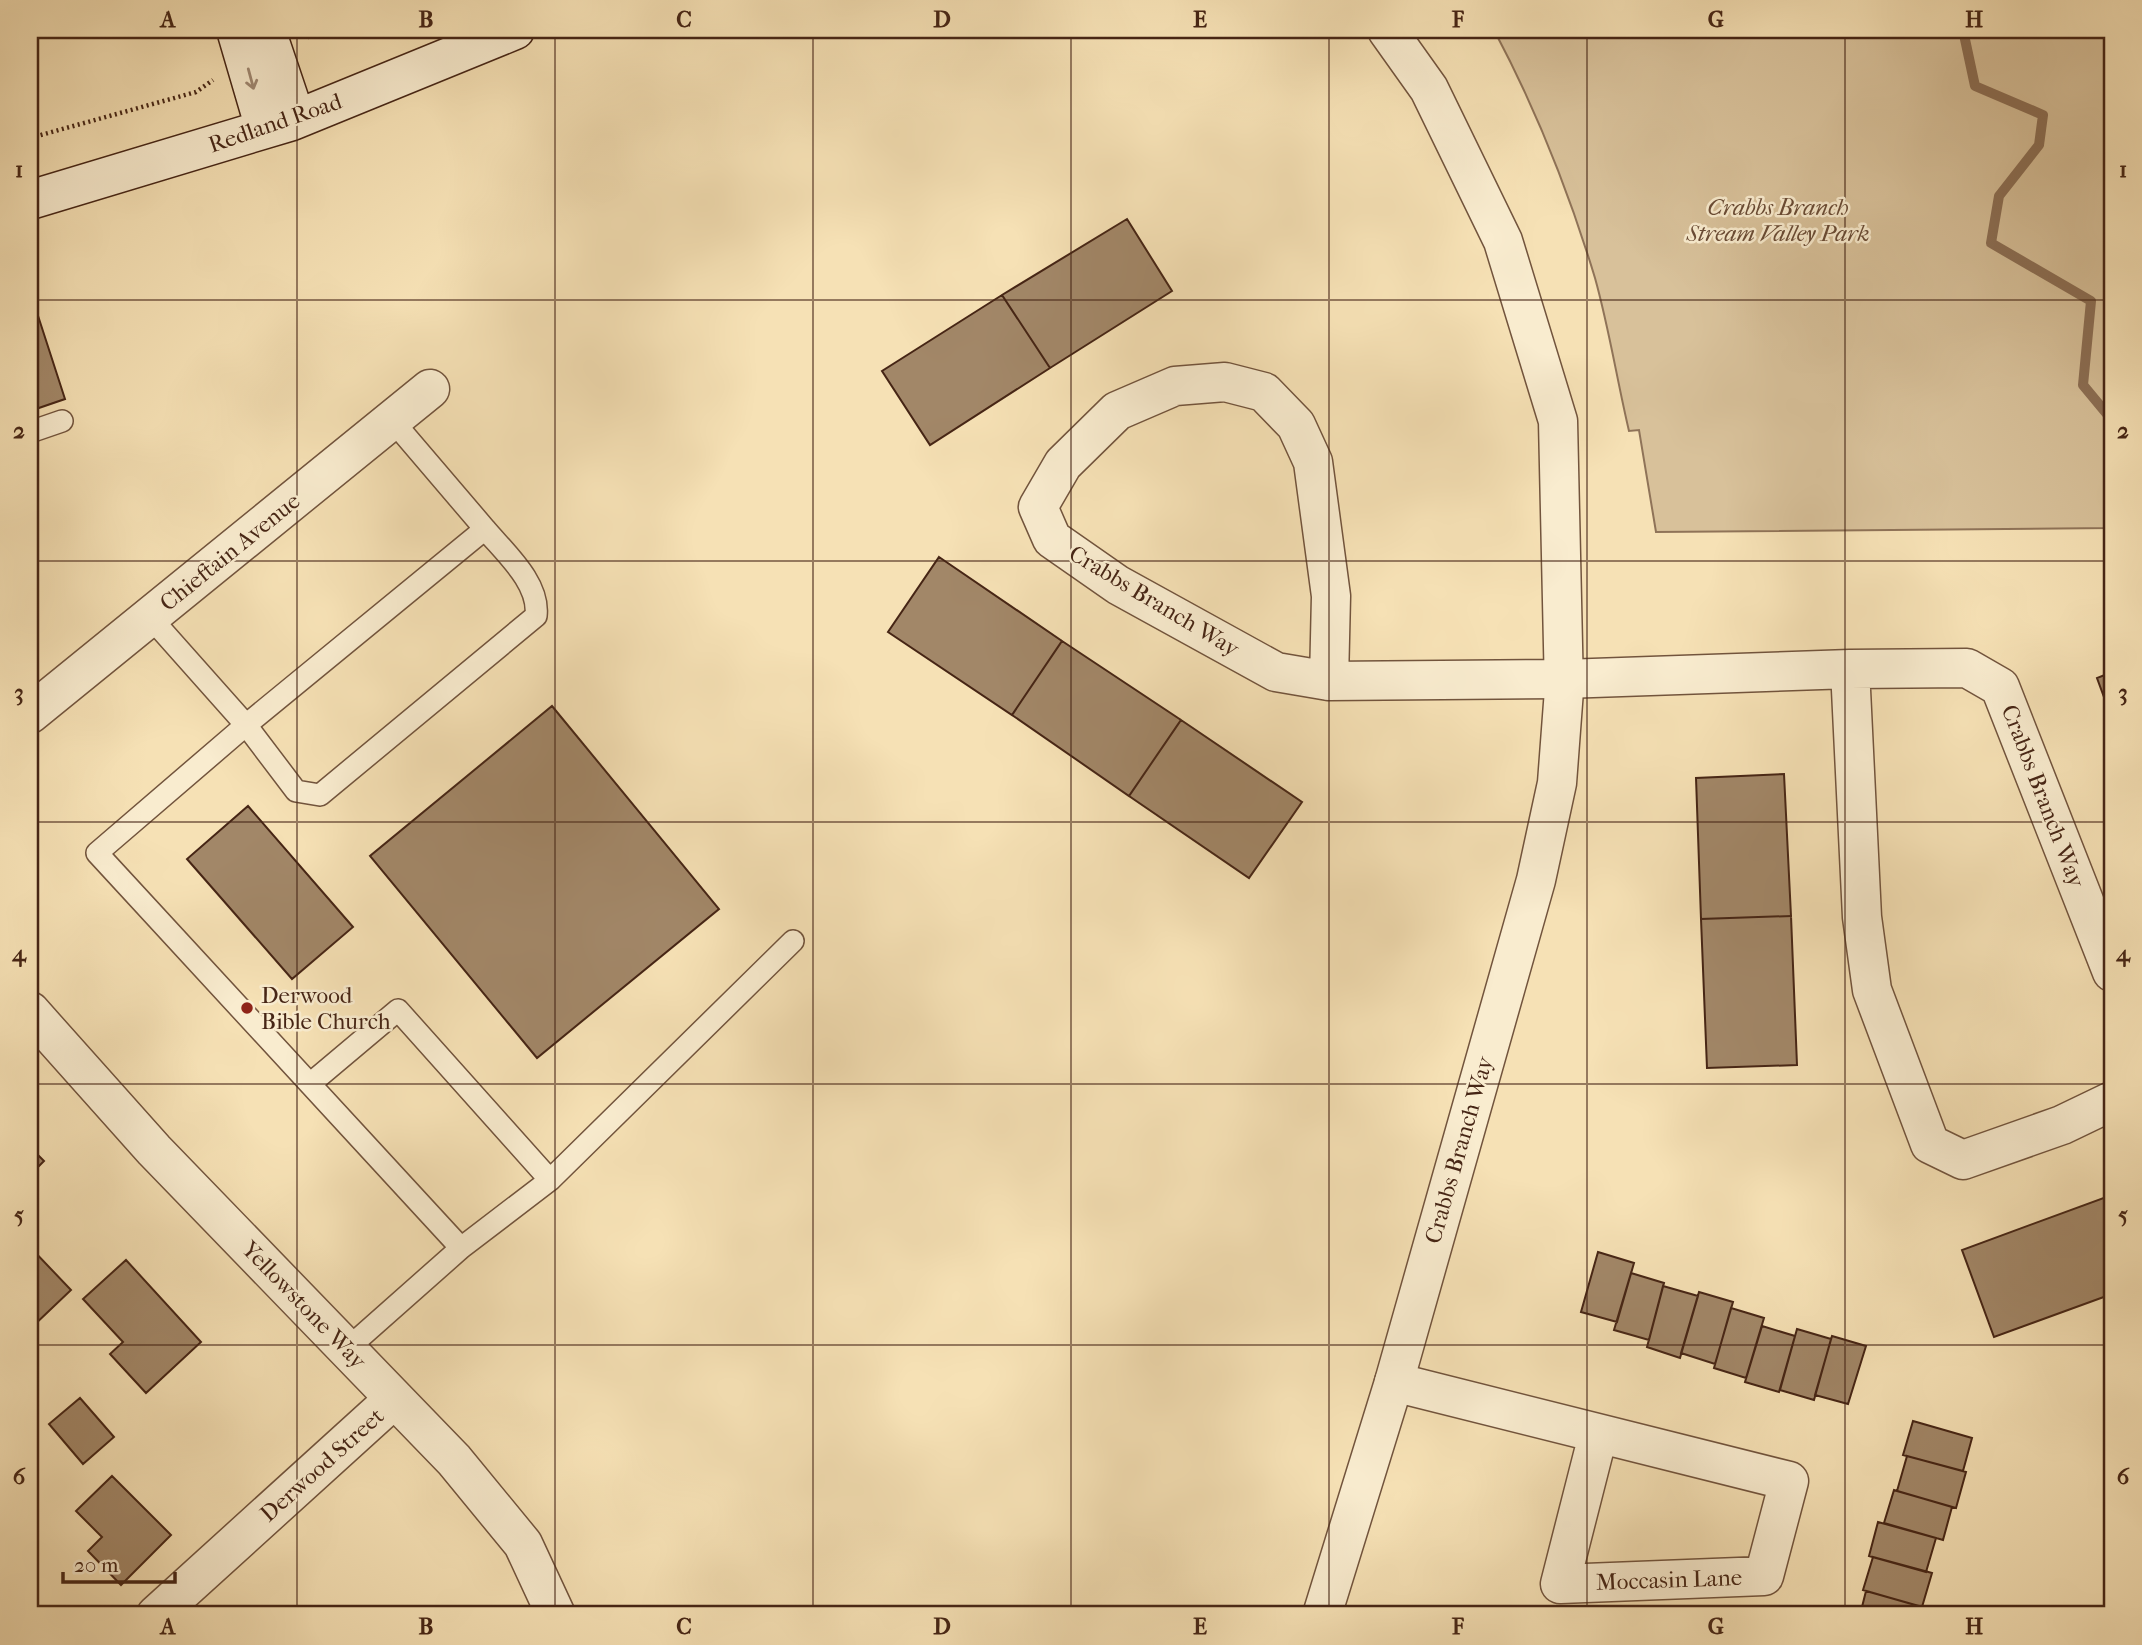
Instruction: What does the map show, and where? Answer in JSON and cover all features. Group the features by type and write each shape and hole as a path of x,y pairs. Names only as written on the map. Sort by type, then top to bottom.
{"street":[{"path":"236,30 281,124"},
{"path":"266,30 281,124"},
{"name":"Redland Road","path":"30,200 281,124 515,30"},
{"name":"Crabbs Branch Way","path":"1322,1615 1394,1382 1536,880 1557,783 1564,679 1558,421 1503,241 1429,89 1387,30"},
{"name":"Crabbs Branch Way","path":"1329,681 1331,596 1312,462 1296,425 1264,392 1225,382 1175,386 1117,411 1063,464 1038,507 1052,540 1118,585 1276,672 1329,681 1564,679 1850,669 1967,668 2000,687 2112,972"},
{"name":"Chieftain Avenue","path":"30,714 430,389"},
{"path":"1850,669 1862,917 1872,990 1930,1144 1962,1160 2062,1125 2112,1101"},
{"name":"Yellowstone Way","path":"30,1011 154,1150 454,1460 523,1544 556,1615"},
{"name":"Moccasin Lane","path":"1394,1382 1788,1481 1764,1576 1560,1584 1598,1434"},
{"name":"Derwood Street","path":"156,1615 394,1399"}],"lane":[{"path":"150,617 246,726 296,791 320,795 333,787 537,616 538,603 531,589 485,529 392,420"},
{"path":"30,432 62,421"},
{"path":"461,1248 97,853 485,529"},
{"path":"347,1349 461,1248 550,1180 793,941"},
{"path":"310,1084 398,1010 550,1180"}],"path":[{"path":"306,30 309,39 344,30"},
{"path":"30,138 196,92 214,78"}],"green space":[{"name":"Crabbs Branch Stream Valley Park","path":"1494,30 2112,30 2112,528 1656,532 1639,430 1629,431 1605,316 1585,246 1538,121"}],"building":[{"path":"1127,219 1172,291 1050,368 1002,295"},
{"path":"30,291 65,399 30,411"},
{"path":"1002,295 1050,368 930,445 882,371"},
{"path":"939,557 1062,641 1012,715 888,632"},
{"path":"1062,641 1181,720 1129,796 1012,715"},
{"path":"2112,672 2112,719 2097,678"},
{"path":"552,706 719,909 537,1058 370,856"},
{"path":"1181,720 1302,802 1249,878 1129,796"},
{"path":"1784,774 1791,916 1701,919 1696,778"},
{"path":"248,806 353,927 292,979 187,859"},
{"path":"1791,916 1797,1065 1707,1068 1701,919"},
{"path":"30,1147 44,1161 30,1175"},
{"path":"2109,1196 2112,1206 2112,1294 1994,1337 1962,1250"},
{"path":"30,1247 71,1290 31,1328 30,1326"},
{"path":"1598,1252 1634,1263 1617,1322 1581,1312"},
{"path":"126,1260 201,1342 146,1393 110,1354 123,1342 83,1299"},
{"path":"1631,1273 1664,1283 1649,1340 1614,1330"},
{"path":"1663,1286 1698,1296 1680,1358 1647,1347"},
{"path":"1699,1292 1733,1302 1715,1364 1681,1353"},
{"path":"1731,1308 1764,1318 1746,1378 1714,1368"},
{"path":"1762,1326 1795,1336 1779,1392 1745,1382"},
{"path":"1797,1329 1831,1339 1814,1400 1780,1390"},
{"path":"1832,1336 1866,1346 1848,1404 1815,1395"},
{"path":"80,1398 114,1437 83,1464 49,1424"},
{"path":"1913,1421 1972,1438 1963,1471 1903,1455"},
{"path":"1907,1456 1966,1472 1956,1508 1897,1491"},
{"path":"112,1476 171,1535 121,1585 88,1551 102,1537 76,1511"},
{"path":"1894,1490 1952,1507 1943,1540 1884,1523"},
{"path":"1878,1522 1936,1538 1926,1572 1869,1556"},
{"path":"1873,1557 1932,1573 1922,1607 1863,1590"},
{"path":"1866,1591 1926,1608 1924,1615 1860,1615"}],"waterway":[{"path":"1963,30 1975,86 2043,115 2039,145 1999,196 1991,243 2091,301 2083,385 2112,420"}],"place":[{"name":"Derwood Bible Church","path":"247,1008"}]}
